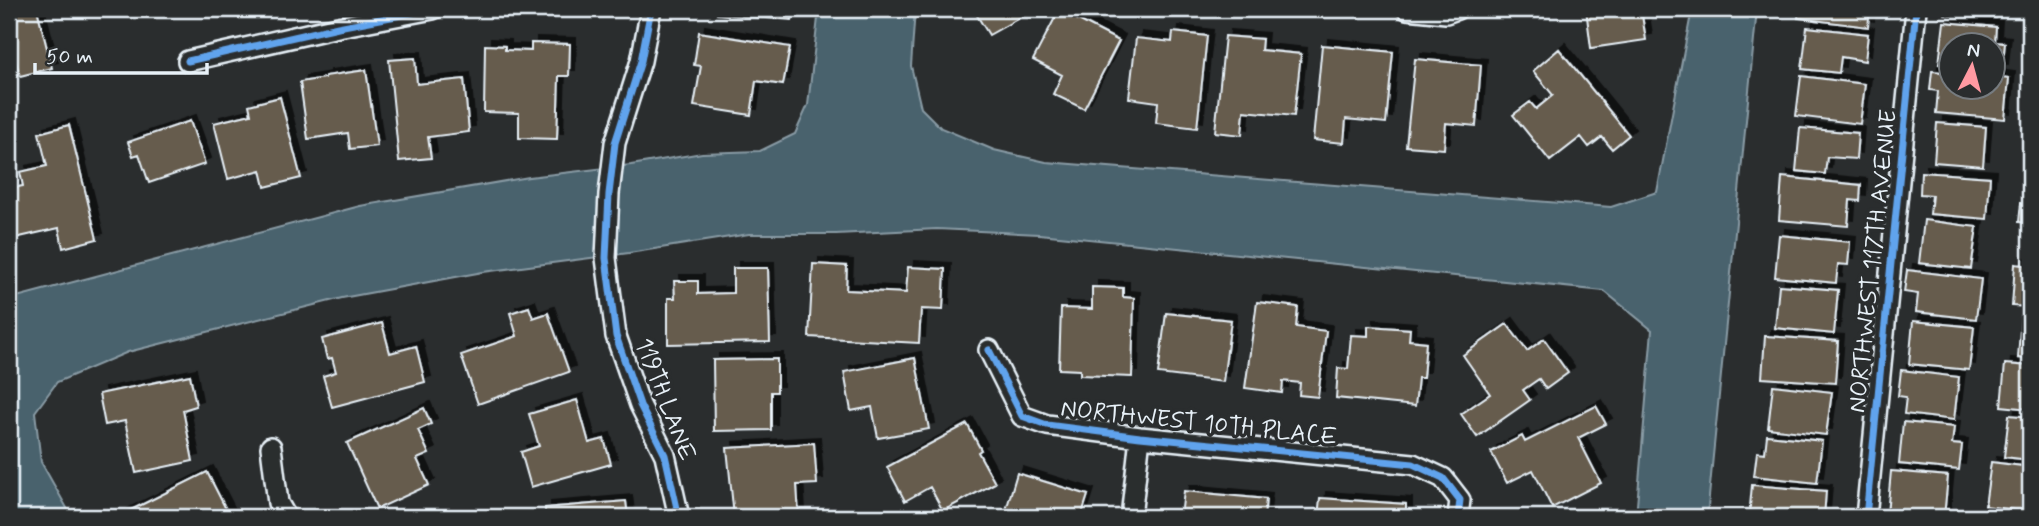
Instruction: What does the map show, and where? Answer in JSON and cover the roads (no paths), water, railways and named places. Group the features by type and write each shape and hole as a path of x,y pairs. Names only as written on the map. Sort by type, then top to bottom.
{"street":[{"path":"188,61 338,27 433,9"},
{"name":"119TH LANE","path":"651,9 641,61 615,143 606,258 616,336 640,405 665,455 679,517"},
{"path":"1407,9 1446,13 1457,9"},
{"name":"NORTHWEST 117TH AVENUE","path":"1866,517 1916,9"},
{"name":"NORTHWEST 10TH PLACE","path":"989,350 1022,415 1047,425 1413,464 1443,478 1460,500 1458,517"},
{"path":"1131,517 1140,437"},
{"path":"271,447 278,503 286,517"}],"water":[{"path":"819,9 915,9 911,66 921,108 941,128 994,150 1046,162 1611,207 1657,192 1692,9 1757,9 1707,517 1636,517 1652,330 1604,291 1039,234 937,229 836,234 749,234 483,272 342,298 128,352 57,382 35,412 41,462 72,517 9,517 9,299 360,206 529,177 631,165 702,153 760,151 795,134 808,105"}]}
